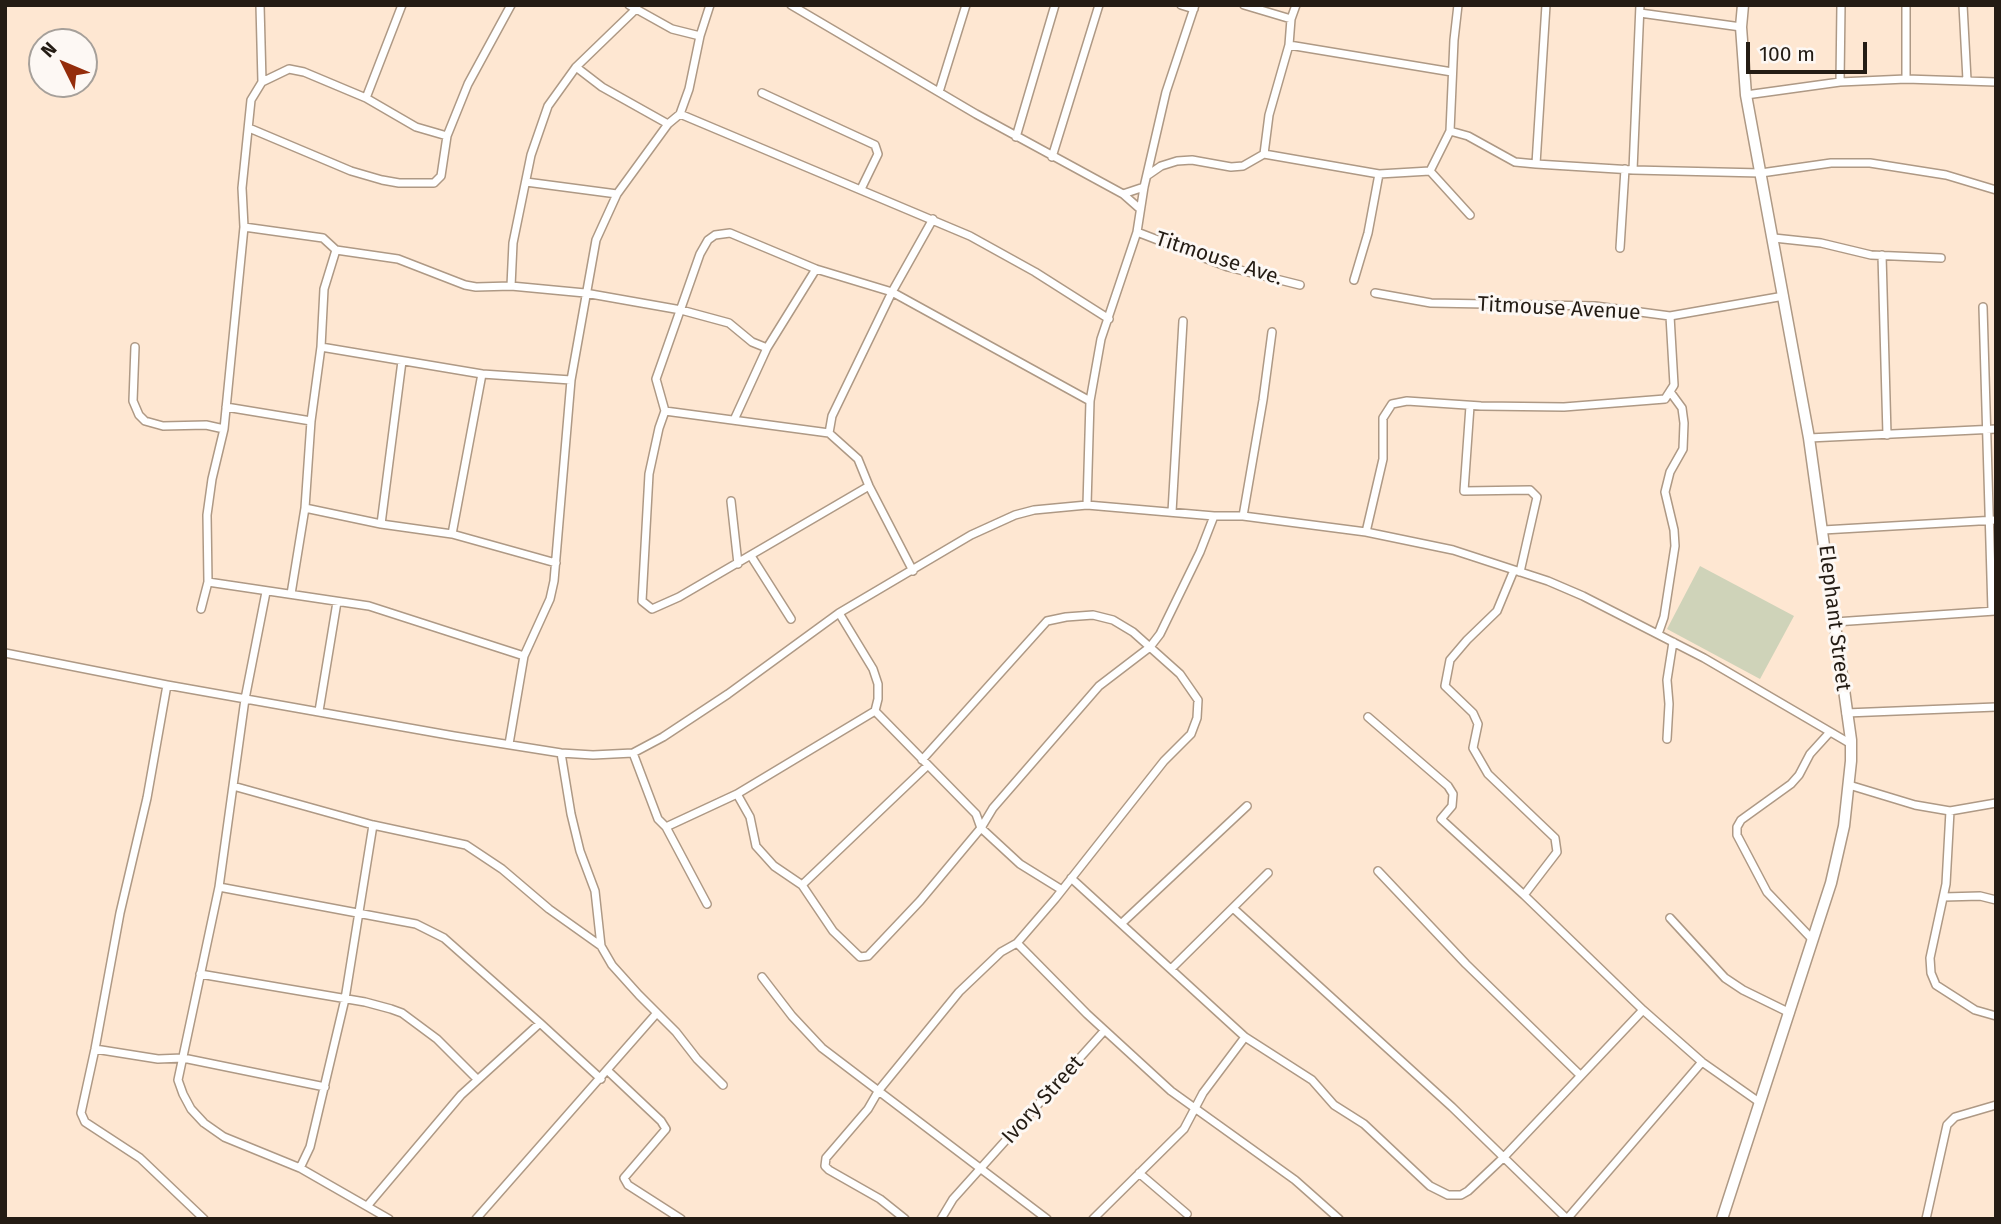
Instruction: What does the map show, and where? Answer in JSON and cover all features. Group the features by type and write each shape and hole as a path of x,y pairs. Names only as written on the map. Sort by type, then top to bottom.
{"main road":[{"name":"Elephant Street","path":"1722,1219 1835,866 1849,785 1851,744 1810,438 1745,94 1741,27 1743,5"}],"street":[{"path":"260,5 262,82"},
{"path":"366,98 402,5"},
{"path":"249,128 351,171 399,183 434,183 443,169 447,136 468,84 511,5"},
{"path":"651,16 654,5"},
{"path":"509,744 524,656 550,599 556,563 571,380 596,240 617,194 668,124 680,114 710,5"},
{"path":"939,92 966,5"},
{"path":"1016,137 1055,5"},
{"path":"1052,157 1099,5"},
{"path":"1087,505 1090,401 1101,339 1137,232 1144,187 1166,92 1195,7 1181,5"},
{"path":"1244,5 1292,19"},
{"path":"1264,154 1269,115 1289,45 1296,5"},
{"path":"1430,171 1450,131 1458,5"},
{"path":"1536,164 1546,5"},
{"path":"1840,82 1841,5"},
{"path":"1906,5 1906,79"},
{"path":"1963,5 1967,79"},
{"path":"794,6 1016,137 1123,194 1140,209"},
{"path":"511,286 513,243 531,155 548,106 576,67 632,7 672,29 700,36"},
{"path":"1633,170 1640,9 1741,27"},
{"path":"1289,45 1452,72"},
{"path":"576,67 602,87 668,124"},
{"path":"201,609 208,582 207,516 212,479 224,429 244,228 242,188 251,100 262,82 289,69 304,72 366,98 416,127 447,136"},
{"path":"1745,94 1840,82 1906,79 1996,82"},
{"path":"762,93 875,145 878,154 861,189"},
{"path":"680,114 970,236 1035,272 1109,319"},
{"path":"1450,131 1468,136 1515,162 1633,170 1761,173 1831,163 1870,163 1946,175 1996,190"},
{"path":"1148,175 1161,166 1177,161 1192,160 1231,167 1243,166 1264,154 1379,174 1430,171"},
{"path":"1620,248 1625,169"},
{"path":"1430,171 1469,215"},
{"path":"1354,280 1368,233 1379,174"},
{"path":"526,182 617,194"},
{"path":"1123,194 1144,187"},
{"path":"829,433 832,416 892,292 933,219"},
{"path":"244,228 323,238 335,250 398,259 476,288 511,286 586,293 681,310 729,323 752,342 767,348"},
{"name":"Titmouse Ave.","path":"1137,232 1228,267 1300,285"},
{"path":"869,486 738,564 652,609 642,601 649,474 665,411 656,379 700,254 708,240 715,235 730,233 816,269 892,292 1090,401"},
{"path":"1774,238 1821,243 1871,255 1941,258"},
{"path":"292,594 305,508 324,289 335,250"},
{"path":"1882,255 1887,435"},
{"path":"734,420 767,348 816,269"},
{"name":"Titmouse Avenue","path":"1375,293 1432,303 1595,306 1670,316 1784,296"},
{"path":"1835,622 1994,611 1992,429 1983,307"},
{"path":"1366,532 1382,458 1383,418 1392,404 1407,401 1470,406 1564,407 1665,399 1674,385 1670,316"},
{"path":"1172,512 1183,321"},
{"path":"1243,516 1264,400 1272,332"},
{"path":"135,347 132,401 145,421 163,426 206,425 224,429"},
{"path":"321,347 482,373 571,380"},
{"path":"381,524 402,361"},
{"path":"452,534 482,373"},
{"path":"1658,634 1664,617 1675,546 1665,492 1670,472 1683,449 1682,408 1671,393"},
{"path":"1470,406 1464,491 1530,490 1537,497 1517,571 1497,611 1467,639 1450,660 1445,687 1473,713 1478,724 1473,748 1488,774 1555,838 1557,852 1524,895"},
{"path":"226,407 311,421"},
{"path":"665,411 829,433 858,459 869,486 913,570"},
{"path":"1810,438 1992,429"},
{"path":"731,501 738,564"},
{"path":"5,653 167,685 320,711 370,723 561,753 633,753 663,737 728,694 839,613 971,535 1015,515 1034,510 1087,505 1243,516 1366,532 1454,550 1549,581 1583,596 1674,642 1851,744"},
{"path":"305,508 381,524 452,534 556,563"},
{"path":"737,794 750,817 756,846 774,866 802,885 844,943 860,957 868,956 920,901 981,828 993,807 1099,686 1150,647 1160,634 1181,593 1214,516"},
{"path":"1823,530 1992,520"},
{"path":"751,556 791,619"},
{"path":"208,582 385,610 524,656"},
{"path":"266,592 245,699 219,887 178,1072 183,1094 191,1109 204,1123 233,1142 300,1168 389,1219"},
{"path":"320,711 337,602"},
{"path":"666,827 737,794 875,710 878,699 876,677 839,613"},
{"path":"802,885 924,763 1047,621 1093,615 1113,620 1150,647 1191,687 1198,699 1197,718 1191,734 1164,761 1017,943 1001,952 959,992 879,1090 868,1109 826,1158 825,1166 880,1199 905,1219"},
{"path":"1667,739 1667,680 1674,642"},
{"path":"167,685 147,798 120,914 82,1105 82,1117 85,1122 140,1158 204,1219"},
{"path":"1846,713 1996,707"},
{"path":"875,710 976,814 981,828 1020,864 1062,890"},
{"path":"1367,718 1448,786 1453,794 1452,806 1441,820 1524,895 1643,1010 1702,1062 1759,1102"},
{"path":"1812,939 1767,892 1737,835 1737,827 1741,820 1791,784 1810,754 1830,732"},
{"path":"561,753 570,814 595,891 601,946 612,965 723,1085"},
{"path":"633,753 657,819 666,827 707,904"},
{"path":"1849,785 1915,805 1950,811 1996,803"},
{"path":"233,786 373,825 467,845 601,946"},
{"path":"1122,923 1247,806"},
{"path":"1950,811 1948,870 1930,958 1931,973 1936,985 1975,1010 1996,1016"},
{"path":"300,1168 310,1147 345,999 373,825"},
{"path":"1378,871 1457,955 1580,1074"},
{"path":"1171,969 1268,873"},
{"path":"1072,878 1245,1037 1312,1080 1334,1105 1364,1124 1438,1191 1448,1195 1461,1195 1468,1191 1643,1010"},
{"path":"219,887 416,924 444,938 601,1079"},
{"path":"1944,897 1980,896 1996,900"},
{"path":"1233,908 1325,990 1567,1219 1702,1062"},
{"path":"1671,918 1725,978 1790,1013"},
{"path":"1017,943 1104,1031 1171,1091 1295,1180 1339,1219"},
{"path":"200,974 345,999 401,1013 438,1039 477,1079"},
{"path":"762,977 814,1040 1047,1219"},
{"path":"476,1219 656,1014"},
{"path":"368,1205 477,1079 540,1023"},
{"name":"Ivory Street","path":"941,1219 948,1205 1104,1031"},
{"path":"1093,1219 1184,1129 1221,1067 1245,1037"},
{"path":"95,1049 158,1059 183,1058 325,1087"},
{"path":"608,1071 661,1121 666,1129 624,1178 628,1185 681,1219"},
{"path":"1926,1219 1947,1125 1955,1117 1996,1105"},
{"path":"1139,1173 1186,1214"}],"green space":[{"path":"1700,566 1794,616 1760,679 1667,629"}]}
